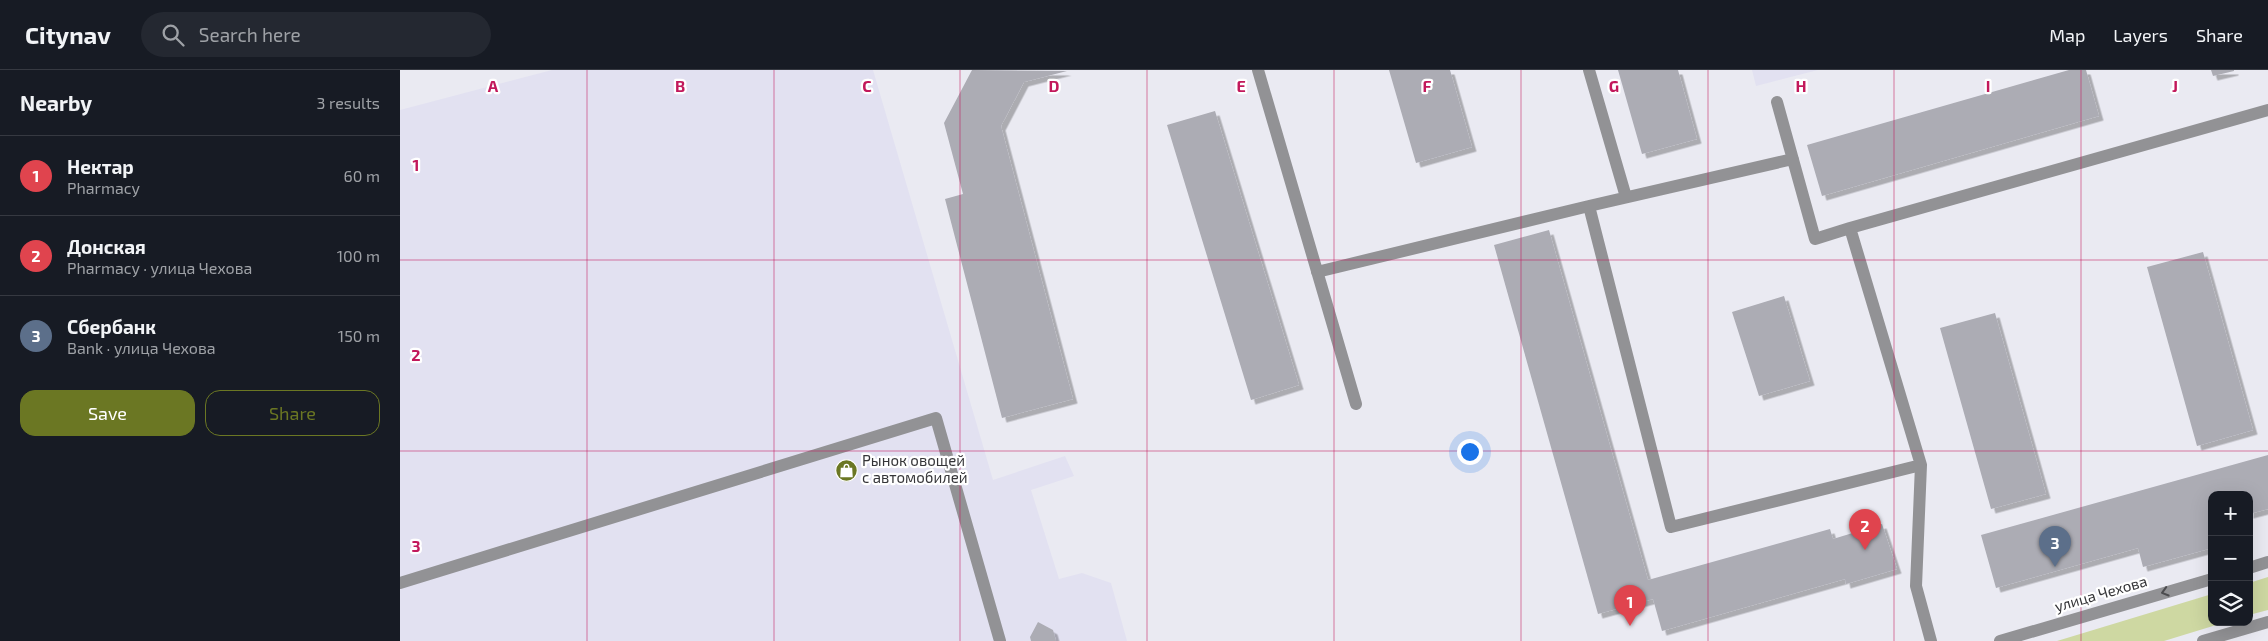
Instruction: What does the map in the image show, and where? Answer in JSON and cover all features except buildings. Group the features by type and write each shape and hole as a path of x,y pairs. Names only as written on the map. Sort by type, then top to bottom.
{"street":[{"path":"1258,70 1356,404"},
{"path":"1589,70 1626,197"},
{"path":"1777,102 1815,239 2268,110"},
{"path":"1318,272 1626,197 1793,159"},
{"path":"1589,206 1671,527 1921,465"},
{"path":"1850,228 1921,465 1916,586 1931,641"},
{"path":"400,583 936,418 1000,641"},
{"path":"2253,567 2268,562"},
{"name":"улица Чехова","path":"2002,641 2208,580"},
{"path":"2202,641 2268,622"}],"shaded area":[{"path":"552,70 873,70 993,480 1065,456 1074,476 1031,490 1059,579 1082,573 1111,583 1127,641 400,641 400,110"},
{"path":"1752,70 1818,70 1756,86"}],"green space":[{"path":"2268,577 2268,610 2253,614 2253,582"},
{"path":"2208,595 2208,626 2213,626 2164,641 2057,641"}],"place":[{"name":"Рынок овощей с автомобилей","path":"846,470"},
{"name":"Донская","path":"1865,550"},
{"name":"Сбербанк","path":"2055,567"},
{"name":"Нектар","path":"1630,626"}]}
